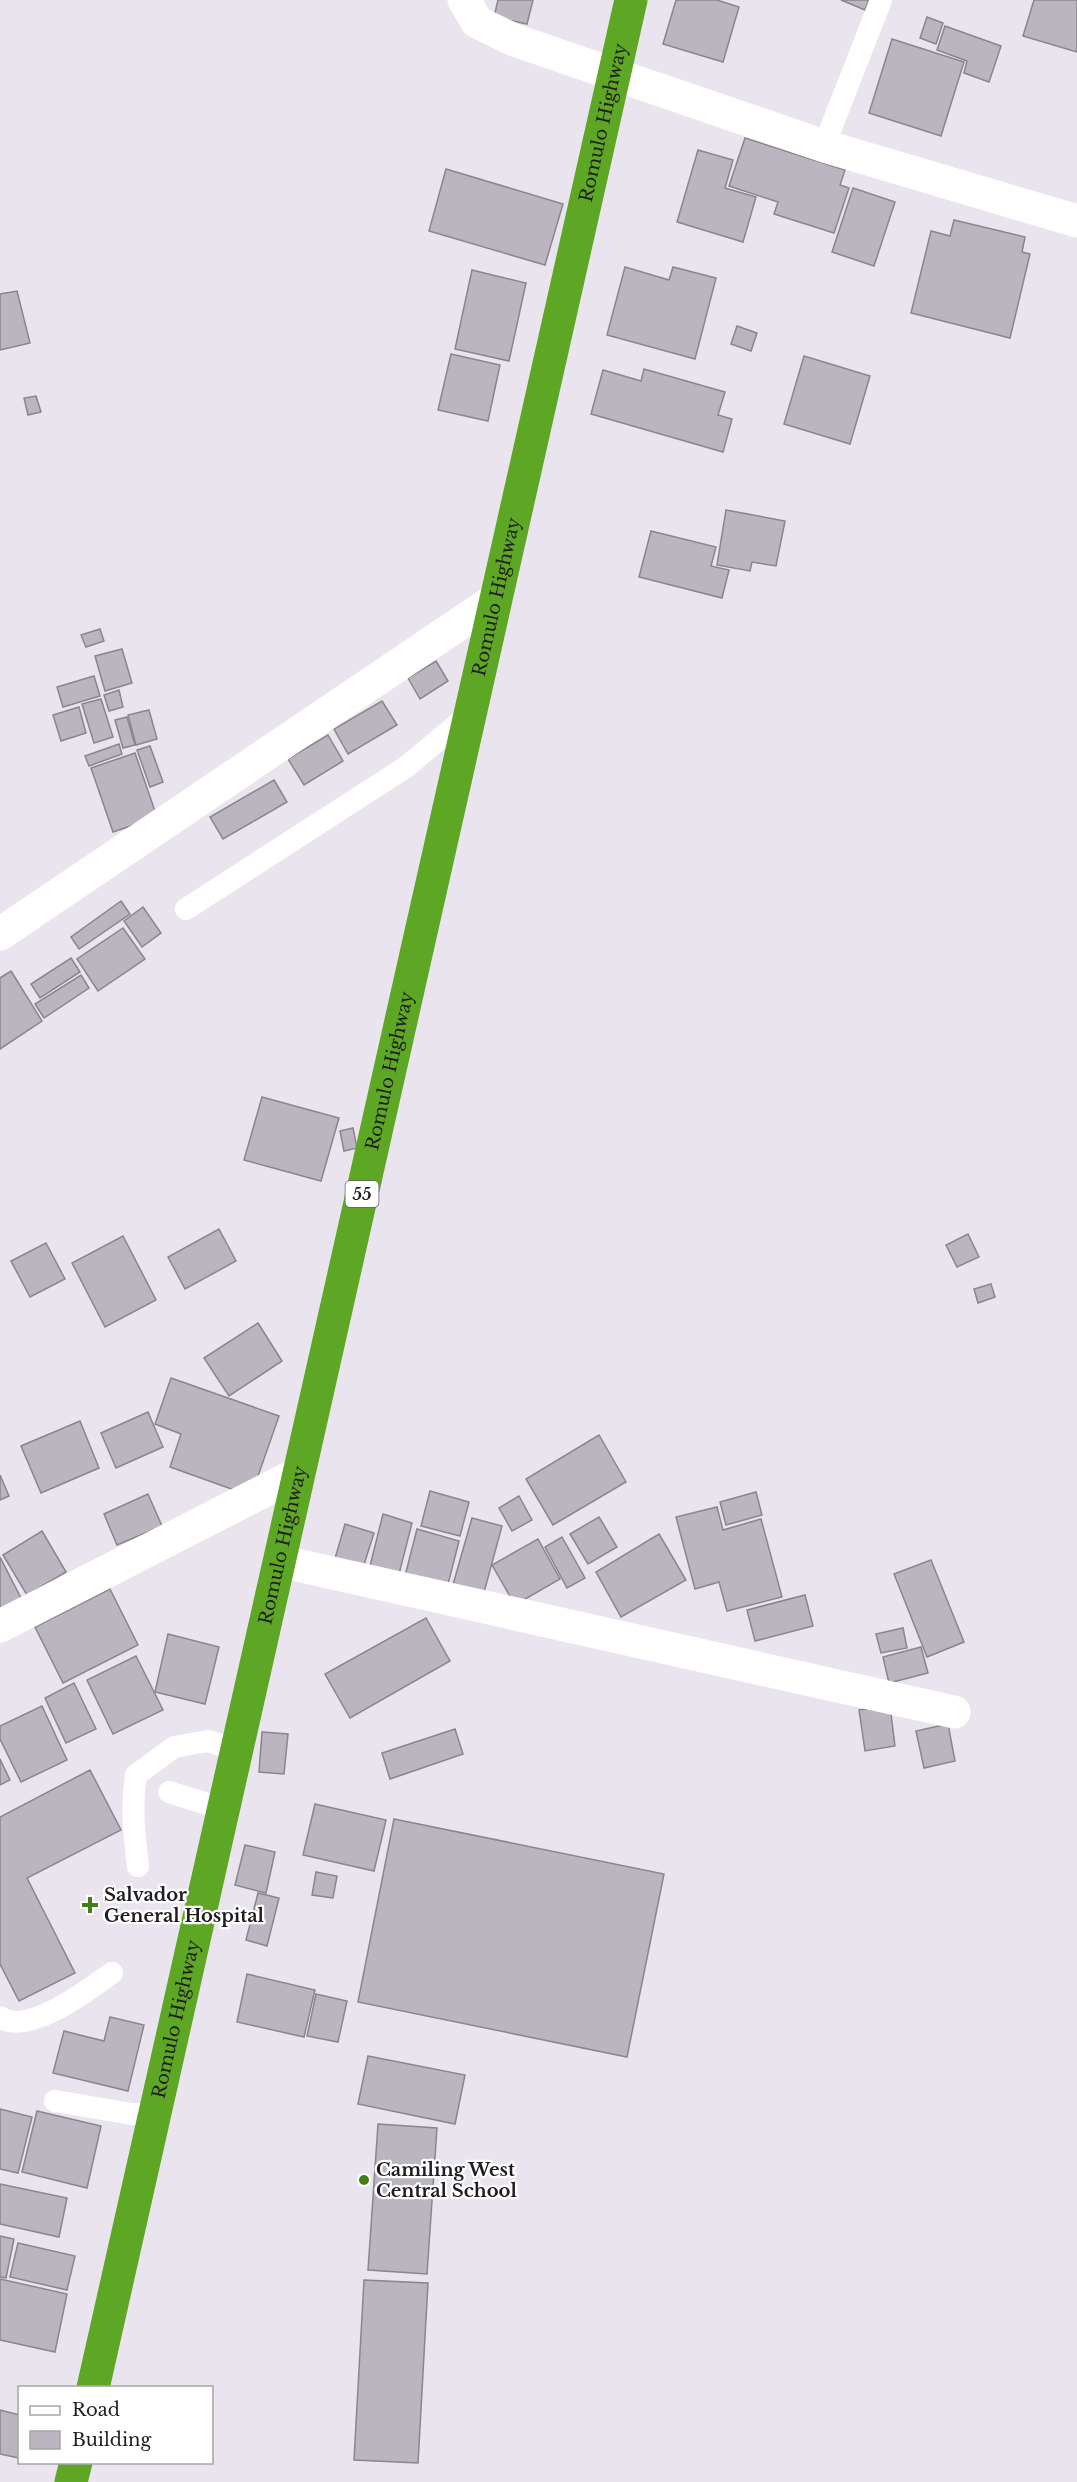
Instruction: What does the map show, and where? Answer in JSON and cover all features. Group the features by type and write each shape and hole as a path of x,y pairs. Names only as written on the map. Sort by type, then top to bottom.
{"highway":[{"name":"Romulo Highway","path":"93,2386 616,75 631,0"},
{"path":"71,2482 76,2464"}],"street":[{"path":"464,0 477,22 514,40 824,146 1077,221"},
{"path":"0,934 496,599"},
{"path":"0,1626 299,1473"},
{"path":"279,1561 954,1712"}],"lane":[{"path":"824,146 881,0"},
{"path":"186,909 406,767 471,713"},
{"path":"138,1866 133,1831 132,1798 136,1775 174,1747 208,1741 237,1750"},
{"path":"168,1792 223,1809"},
{"path":"0,2017 6,2021 25,2021 56,2010 112,1973"},
{"path":"55,2101 154,2115"}],"building":[{"path":"498,0 533,0 527,24 494,17"},
{"path":"676,0 717,0 739,7 723,62 663,44"},
{"path":"841,0 869,0 865,10"},
{"path":"1034,0 1077,0 1077,52 1023,36"},
{"path":"927,17 943,23 936,44 920,38"},
{"path":"945,26 1001,46 989,82 964,73 967,61 937,50"},
{"path":"892,39 964,62 941,136 869,113"},
{"path":"745,138 845,170 840,185 849,188 834,233 774,214 778,202 729,186"},
{"path":"698,150 733,160 725,188 756,197 743,242 677,222"},
{"path":"446,169 563,204 545,265 429,231"},
{"path":"853,188 895,202 874,266 832,252"},
{"path":"954,220 1025,237 1022,252 1030,254 1010,338 911,313 931,231 950,236"},
{"path":"625,267 669,280 673,267 716,278 695,359 607,335"},
{"path":"472,270 526,283 509,361 455,349"},
{"path":"17,291 30,343 0,350 0,294"},
{"path":"737,326 757,333 751,351 731,344"},
{"path":"451,354 500,365 488,421 438,410"},
{"path":"804,356 870,376 850,444 784,424"},
{"path":"644,369 725,392 718,415 732,419 723,452 591,414 603,370 641,381"},
{"path":"36,396 41,412 28,415 24,398"},
{"path":"726,510 785,521 776,566 752,562 750,571 717,565"},
{"path":"651,531 716,547 711,566 729,570 722,598 639,577"},
{"path":"100,629 104,641 86,647 81,635"},
{"path":"122,649 132,683 105,691 95,656"},
{"path":"436,661 448,681 420,699 408,678"},
{"path":"94,676 100,696 63,707 57,687"},
{"path":"119,690 123,707 109,711 104,695"},
{"path":"101,699 113,737 94,743 82,704"},
{"path":"382,701 397,725 348,754 334,729"},
{"path":"79,707 86,733 61,741 53,715"},
{"path":"149,710 157,739 136,745 128,715"},
{"path":"127,717 135,745 123,748 115,720"},
{"path":"328,735 343,761 304,785 288,759"},
{"path":"119,744 122,754 89,766 85,756"},
{"path":"150,746 163,782 150,787 137,750"},
{"path":"135,753 157,817 113,832 91,768"},
{"path":"274,780 287,802 223,839 210,817"},
{"path":"121,901 130,914 79,949 71,937"},
{"path":"143,907 161,933 142,947 124,921"},
{"path":"123,928 145,959 98,991 77,959"},
{"path":"71,958 80,972 40,998 31,984"},
{"path":"11,971 42,1021 0,1049 0,978"},
{"path":"81,975 89,988 44,1018 35,1004"},
{"path":"262,1097 339,1118 321,1181 244,1160"},
{"path":"353,1128 357,1148 344,1151 340,1131"},
{"path":"219,1229 236,1261 185,1289 168,1257"},
{"path":"968,1234 979,1257 957,1267 946,1245"},
{"path":"123,1236 156,1300 105,1327 72,1263"},
{"path":"46,1243 65,1279 30,1297 11,1261"},
{"path":"991,1284 995,1297 978,1303 974,1289"},
{"path":"258,1323 282,1361 229,1396 204,1358"},
{"path":"171,1378 279,1416 251,1496 170,1467 181,1434 155,1424"},
{"path":"148,1412 163,1447 116,1468 101,1433"},
{"path":"80,1421 99,1468 41,1493 21,1446"},
{"path":"599,1435 626,1482 553,1525 526,1479"},
{"path":"0,1475 9,1496 0,1500"},
{"path":"430,1491 469,1502 460,1536 421,1526"},
{"path":"756,1492 762,1515 726,1525 720,1502"},
{"path":"148,1494 162,1526 117,1545 104,1514"},
{"path":"519,1496 532,1520 512,1531 499,1508"},
{"path":"717,1507 723,1530 761,1519 782,1597 727,1611 719,1582 695,1589 676,1517"},
{"path":"383,1514 412,1523 399,1574 370,1566"},
{"path":"599,1517 617,1547 588,1564 570,1534"},
{"path":"472,1518 502,1526 483,1596 452,1588"},
{"path":"345,1524 374,1533 362,1571 334,1562"},
{"path":"417,1529 459,1541 447,1588 405,1576"},
{"path":"42,1531 66,1572 27,1595 3,1555"},
{"path":"659,1534 686,1580 621,1617 596,1572"},
{"path":"562,1537 585,1578 567,1588 545,1547"},
{"path":"538,1539 560,1579 515,1605 492,1565"},
{"path":"0,1557 22,1600 0,1612"},
{"path":"931,1560 964,1642 927,1657 894,1574"},
{"path":"110,1589 138,1645 63,1683 35,1627"},
{"path":"805,1595 813,1626 755,1641 747,1610"},
{"path":"426,1618 450,1661 350,1718 325,1674"},
{"path":"903,1628 907,1648 881,1653 876,1634"},
{"path":"168,1634 219,1647 205,1704 155,1692"},
{"path":"921,1647 928,1673 889,1683 883,1657"},
{"path":"136,1656 163,1710 113,1734 87,1680"},
{"path":"74,1683 96,1729 66,1743 45,1698"},
{"path":"42,1706 67,1760 21,1782 0,1739 0,1726"},
{"path":"890,1706 895,1746 865,1751 859,1710"},
{"path":"948,1724 955,1761 924,1768 916,1731"},
{"path":"455,1729 463,1754 390,1779 382,1753"},
{"path":"262,1732 288,1734 284,1774 259,1772"},
{"path":"0,1759 10,1780 0,1785"},
{"path":"90,1770 121,1830 27,1878 75,1973 19,2001 0,1964 0,1817"},
{"path":"315,1804 386,1820 374,1871 303,1855"},
{"path":"394,1819 664,1874 627,2057 358,2002"},
{"path":"245,1845 275,1852 266,1893 235,1885"},
{"path":"316,1872 337,1876 333,1898 312,1895"},
{"path":"258,1893 279,1898 267,1946 246,1940"},
{"path":"247,1974 315,1990 304,2037 237,2022"},
{"path":"316,1994 347,2001 338,2042 307,2036"},
{"path":"110,2017 144,2025 128,2091 53,2073 64,2031 104,2041"},
{"path":"368,2056 465,2075 455,2124 358,2104"},
{"path":"0,2109 32,2117 18,2173 0,2169"},
{"path":"37,2111 101,2126 87,2188 22,2172"},
{"path":"378,2124 437,2128 427,2274 368,2270"},
{"path":"0,2184 67,2198 59,2237 0,2224"},
{"path":"0,2236 14,2239 6,2278 0,2277"},
{"path":"18,2243 75,2256 67,2290 10,2277"},
{"path":"0,2279 67,2294 55,2352 0,2340"},
{"path":"364,2280 428,2283 418,2463 354,2460"},
{"path":"0,2410 18,2414 18,2458 0,2454"}],"place":[{"name":"Salvador General Hospital","path":"90,1905"},
{"name":"Camiling West Central School","path":"364,2180"}]}
